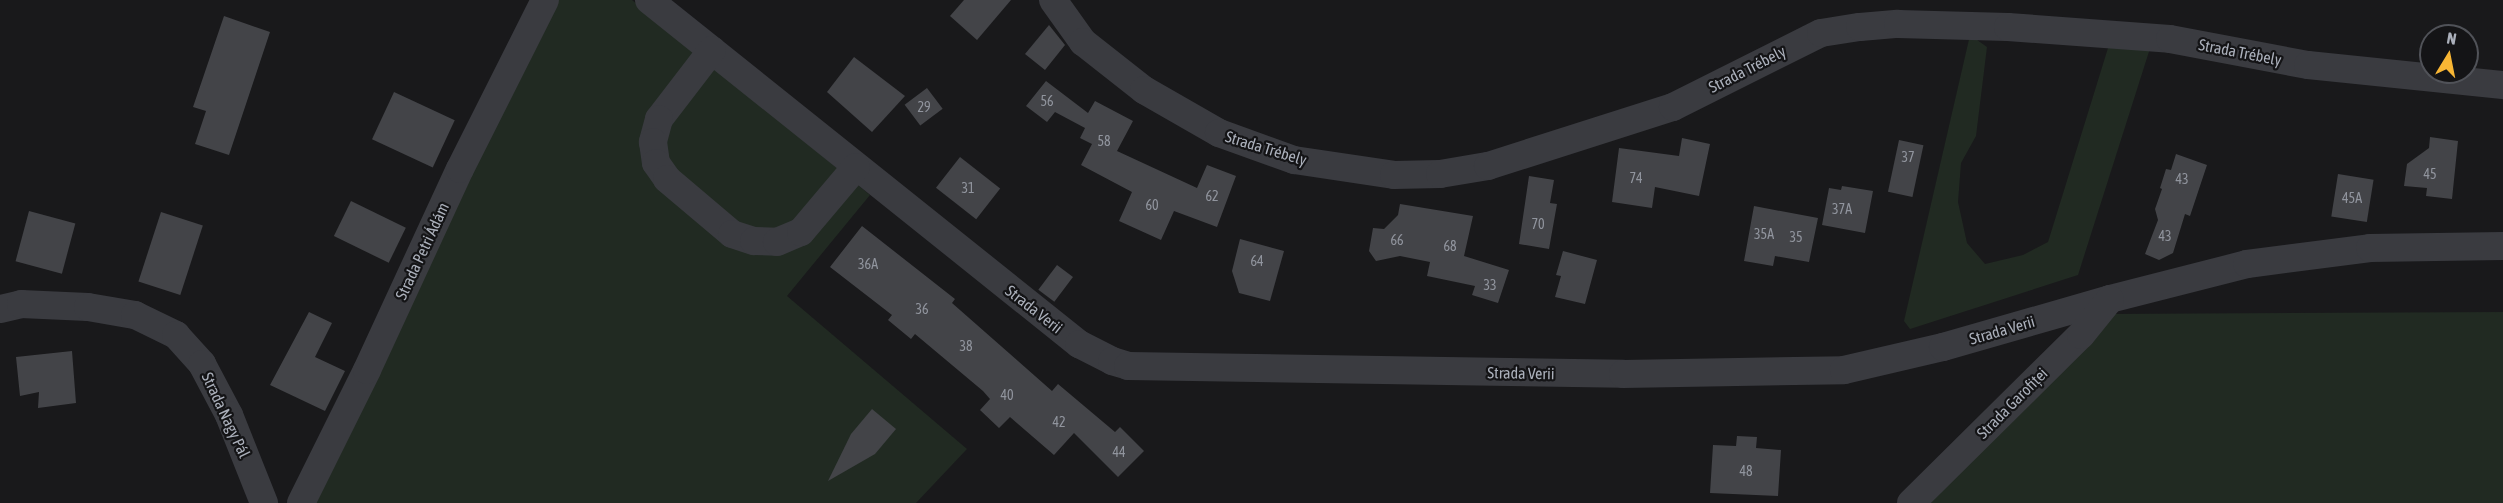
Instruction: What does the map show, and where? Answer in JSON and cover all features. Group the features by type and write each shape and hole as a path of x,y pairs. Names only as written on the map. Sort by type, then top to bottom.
{"street":[{"name":"Strada Petri Ádám","path":"301,503 372,360 460,169 545,0"},
{"name":"Strada Verii","path":"649,0 1079,344 1112,361 1128,366 1623,374 1844,370 2247,264 2359,249 2499,248"},
{"name":"Strada Trébely","path":"1053,0 1083,42 1144,90 1219,133 1294,159 1394,174 1440,174 1488,166 1511,159 1673,107 1821,33 1860,27 1898,24 2008,27 2170,39 2308,65 2503,85"},
{"path":"712,50 659,119 653,142 654,152 656,163 667,179 732,234 754,242 777,242 801,232 856,167"},
{"name":"Strada Garofiței","path":"1911,503 2081,335 2110,299"},
{"name":"Strada Nagy Pál","path":"0,309 21,304 88,307 135,315 176,336 202,364 229,415 264,503"}],"shaded area":[{"path":"556,0 632,0 870,195 787,296 967,449 916,503 306,503"},
{"path":"1970,35 1987,47 1976,136 1961,163 1958,202 1967,243 1985,264 2023,255 2048,242 2108,48 2153,39 2078,275 1910,329 1904,321"},
{"path":"2503,312 2503,503 1911,503 2107,314"}],"building":[{"path":"964,0 1011,0 977,40 950,16"},
{"path":"224,16 270,32 229,155 195,144 206,111 193,107"},
{"path":"1049,25 1065,45 1045,70 1025,54"},
{"path":"854,57 905,96 872,132 827,92"},
{"path":"1046,81 1088,113 1095,101 1133,121 1117,151 1197,188 1207,165 1236,176 1217,227 1174,211 1161,240 1119,221 1132,192 1081,165 1092,144 1080,138 1085,128 1055,112 1047,122 1026,106"},
{"path":"927,88 943,109 920,126 905,105"},
{"path":"394,92 455,120 433,167 372,139"},
{"path":"2430,137 2458,141 2452,199 2426,196 2427,188 2404,186 2407,164 2429,148"},
{"path":"1682,138 1710,144 1699,196 1655,187 1652,208 1612,202 1619,148 1679,156"},
{"path":"1899,140 1923,145 1912,197 1888,192"},
{"path":"2176,154 2207,165 2190,216 2185,214 2173,253 2159,260 2145,254 2158,220 2155,209 2162,189 2160,188 2166,169 2171,170"},
{"path":"960,157 1000,188 976,219 936,188"},
{"path":"2338,174 2374,180 2367,222 2331,216"},
{"path":"1529,176 1554,180 1550,203 1557,204 1549,249 1519,244"},
{"path":"1842,186 1873,191 1865,233 1822,225 1829,188 1841,190"},
{"path":"351,201 406,228 389,263 334,236"},
{"path":"1400,204 1473,216 1464,256 1509,270 1498,303 1472,295 1475,286 1427,276 1430,262 1400,256 1376,261 1369,251 1373,228 1384,229 1398,215"},
{"path":"1754,206 1818,218 1809,262 1775,256 1773,266 1744,261"},
{"path":"29,211 75,223 62,274 16,261"},
{"path":"161,212 203,226 180,295 138,281"},
{"path":"862,226 955,299 952,303 1052,391 1058,384 1115,432 1120,427 1144,451 1118,477 1074,433 1054,455 1010,417 999,428 980,410 990,399 983,391 915,334 911,339 888,320 892,315 830,267"},
{"path":"1240,239 1284,251 1270,301 1239,293 1232,271"},
{"path":"1563,251 1597,260 1585,304 1555,297 1561,276 1556,275"},
{"path":"1057,265 1073,277 1054,302 1038,290"},
{"path":"309,312 332,323 315,357 345,371 325,411 270,385"},
{"path":"72,351 76,403 38,408 39,392 20,396 16,357"},
{"path":"872,409 896,429 875,454 828,481 851,434"},
{"path":"1737,436 1757,437 1756,448 1781,450 1778,496 1710,493 1713,445 1736,446"}]}
